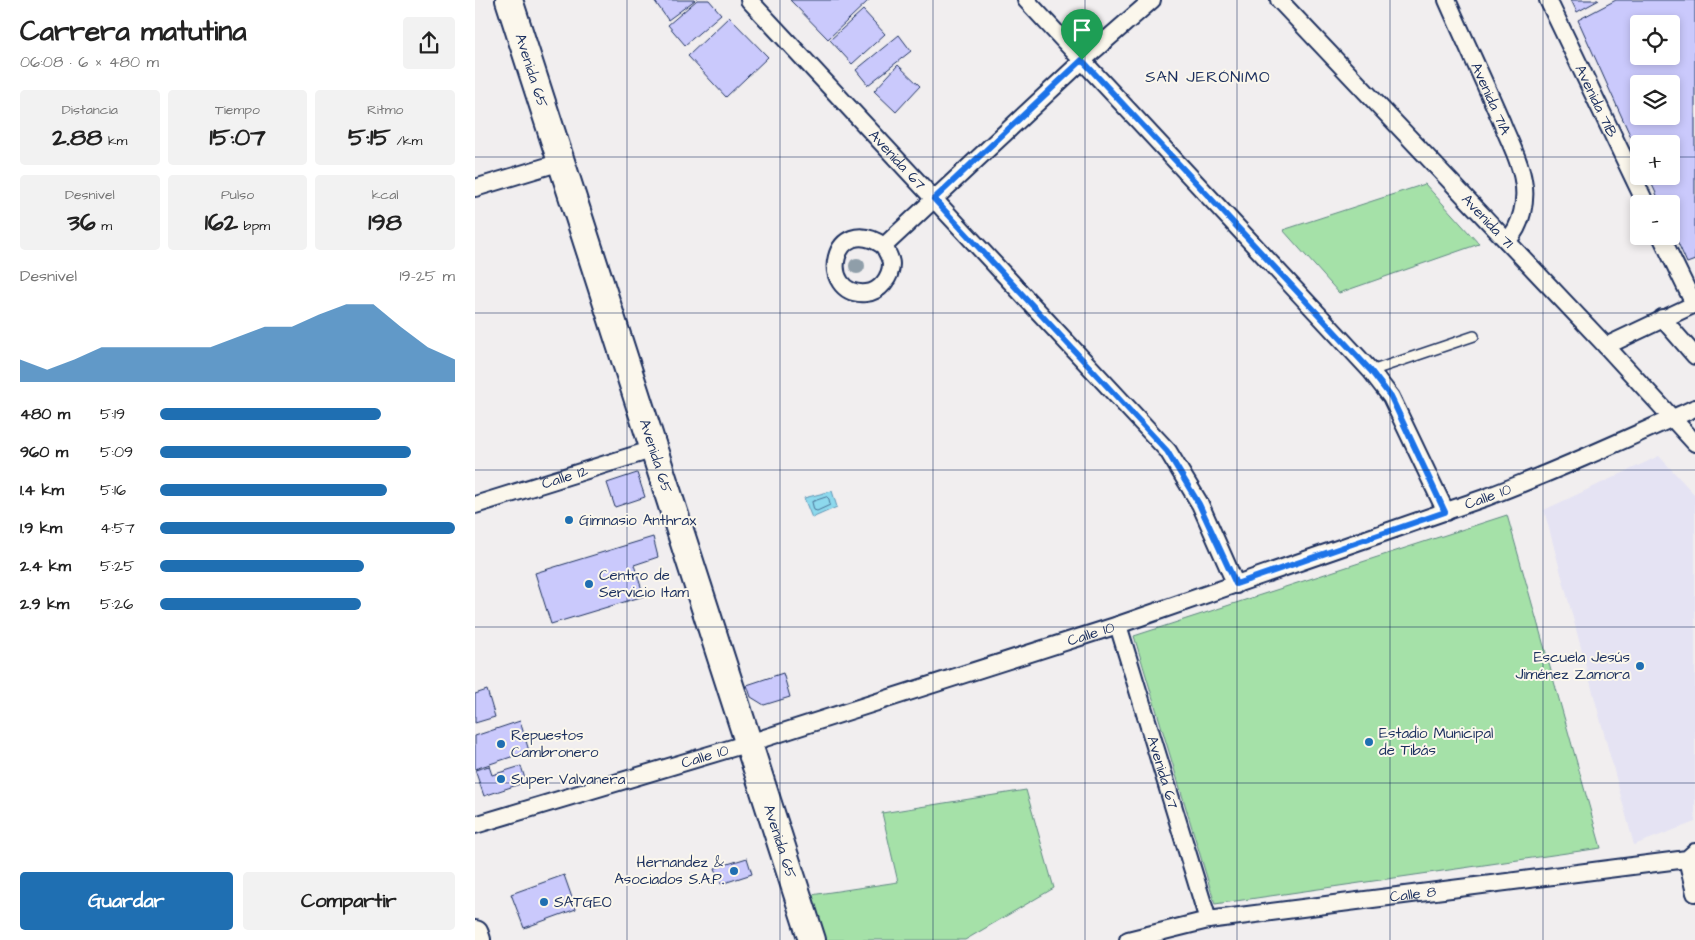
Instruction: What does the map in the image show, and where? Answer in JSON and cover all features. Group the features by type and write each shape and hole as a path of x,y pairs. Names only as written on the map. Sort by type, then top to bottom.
{"main road":[{"name":"Avenida 65","path":"509,0 812,940"},
{"path":"475,934 477,940"}],"street":[{"name":"Avenida 67","path":"749,0 1167,451 1199,504 1236,584"},
{"path":"1026,0 1371,371 1391,397 1445,512"},
{"path":"884,246 1082,60 1152,0"},
{"name":"Avenida 71","path":"1279,0 1606,346 1695,443"},
{"name":"Avenida 71A","path":"1447,0 1518,162 1523,180 1524,199 1519,224 1507,241"},
{"name":"Avenida 71B","path":"1548,0 1641,195"},
{"path":"475,188 561,162"},
{"path":"1606,346 1694,304 1665,245"},
{"path":"1662,318 1695,356"},
{"name":"Calle 10","path":"475,825 749,743 1118,625 1445,512 1537,478 1695,408"},
{"name":"Calle 12","path":"475,505 654,449"},
{"name":"Avenida 67","path":"1118,625 1208,920"},
{"path":"1691,856 1695,893"},
{"name":"Calle 8","path":"1128,940 1208,920 1691,856"}],"lane":[{"path":"1371,371 1474,336"}],"shaded area":[{"name":"Escuela Jesús Jiménez Zamora","path":"1659,456 1695,495 1695,822 1634,845 1544,510"}],"green space":[{"path":"1425,184 1479,244 1339,293 1283,230"},
{"name":"Estadio Municipal de Tibás","path":"1507,515 1601,848 1215,904 1134,636"},
{"path":"1026,790 1054,888 965,940 825,940 811,895 898,882 882,813"}],"water":[{"path":"832,491 837,507 812,518 804,498"}],"building":[{"path":"654,0 695,0 668,20"},
{"path":"697,0 709,0 721,14 685,45 668,25"},
{"path":"790,0 869,0 828,39"},
{"path":"1571,0 1599,0 1577,12"},
{"path":"1616,0 1695,0 1695,260 1687,263 1679,245 1680,195 1657,195 1652,185 1680,185 1680,135 1630,135 1578,20"},
{"path":"863,10 885,34 852,64 830,40"},
{"path":"729,17 768,57 726,97 688,56"},
{"path":"899,35 911,51 868,85 856,70"},
{"path":"898,65 920,86 896,112 874,91"},
{"path":"637,473 645,497 615,507 607,483"},
{"name":"Centro de Servicio Itam","path":"653,537 658,557 634,565 644,596 551,624 535,573"},
{"path":"783,673 790,697 764,705 751,697 747,685"},
{"path":"487,690 495,717 475,723 475,694"},
{"name":"Repuestos Cambronero","path":"520,721 529,751 475,769 475,736"},
{"name":"Super Valvanera","path":"489,766 492,775 521,766 526,782 484,796 475,770"},
{"name":"Hernandez & Asociados S.A.P.","path":"747,858 752,874 721,884 715,868"},
{"name":"SATGEO","path":"564,875 576,909 524,928 511,894"}],"place":[{"name":"Gimnasio Anthrax","path":"569,520"},
{"name":"Centro de Servicio Itam","path":"589,584"},
{"name":"Escuela Jesús Jiménez Zamora","path":"1640,666"},
{"name":"Estadio Municipal de Tibás","path":"1369,742"},
{"name":"Repuestos Cambronero","path":"501,744"},
{"name":"Super Valvanera","path":"501,779"},
{"name":"Hernandez & Asociados S.A.P.","path":"734,871"},
{"name":"SATGEO","path":"544,902"}],"district":[{"name":"SAN JERÓNIMO","path":"1208,77"}],"route":[{"path":"1082,60 1371,371 1391,397 1445,512 1236,584 1199,504 1167,451 1085,360 934,199 1082,60"}]}
